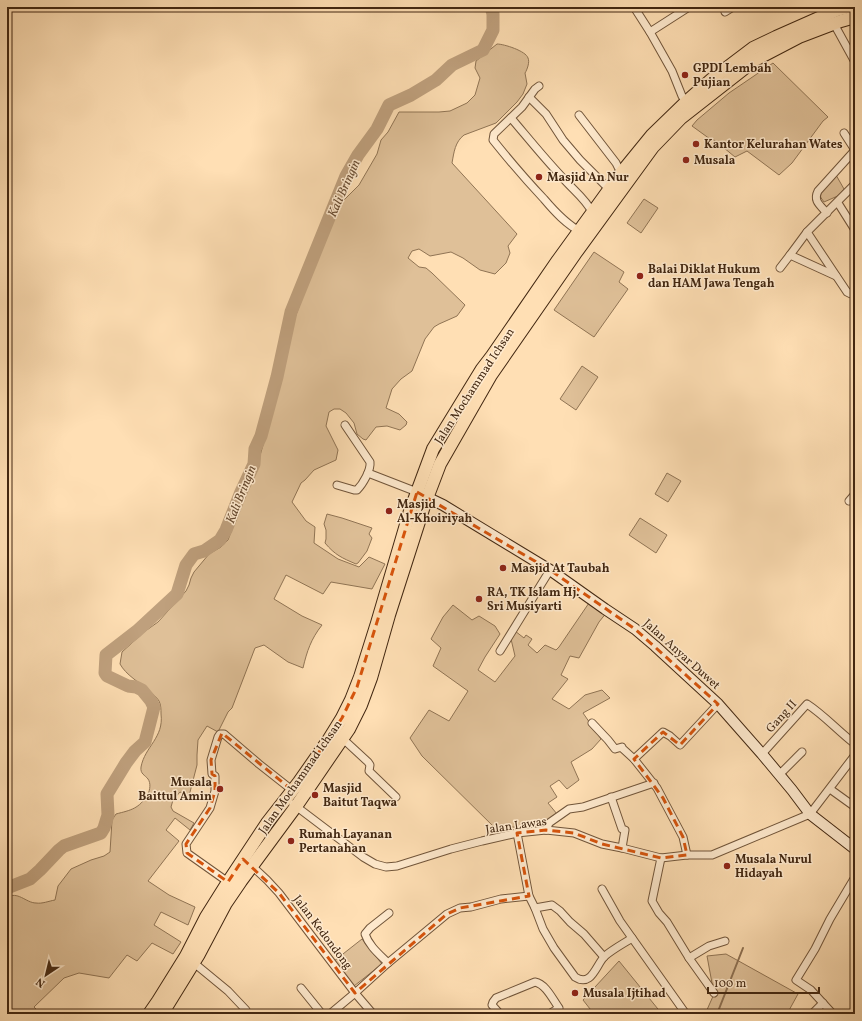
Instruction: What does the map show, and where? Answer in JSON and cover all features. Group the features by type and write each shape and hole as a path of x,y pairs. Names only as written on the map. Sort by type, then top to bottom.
{"main road":[{"name":"Jalan Mochammad Ichsan","path":"162,1014 194,964 226,904 296,806 349,728 361,705 371,678 389,615 433,450 478,375 545,277 584,233 653,147 716,83 753,48 776,37 835,15 849,7"},
{"name":"Jalan Mochammad Ichsan","path":"835,15 855,17"},
{"name":"Jalan Mochammad Ichsan","path":"584,233 592,212 652,135 686,102 716,83"},
{"name":"Jalan Mochammad Ichsan","path":"149,1014 186,956 206,917 228,882 268,823 299,782 342,718 357,686 410,511 422,495"}],"street":[{"path":"634,7 672,70 682,96 686,102"},
{"path":"650,32 689,7"},
{"path":"725,12 733,7"},
{"path":"835,15 855,62"},
{"path":"539,86 535,89 522,107 494,134 493,140 529,184 561,218 568,224 584,233"},
{"path":"530,97 546,114 563,140 580,160 609,189"},
{"path":"579,115 616,163 621,173"},
{"path":"511,118 557,172 589,205 592,212"},
{"path":"827,213 816,200 815,196 855,150 844,133"},
{"path":"780,268 807,232 855,184"},
{"path":"838,202 855,230"},
{"path":"807,232 847,292 851,294 855,293"},
{"path":"790,255 836,276"},
{"path":"337,485 357,490 370,469 370,462 345,425"},
{"path":"368,474 422,495"},
{"path":"849,501 855,494"},
{"name":"Jalan Anyar Duwet","path":"422,495 443,505 550,570 635,629 718,704 762,754 810,814 855,849"},
{"path":"500,651 550,570"},
{"path":"634,760 663,732 680,745 718,704"},
{"name":"Gang II","path":"762,754 807,704 855,744"},
{"path":"592,723 615,749 622,748 654,783 683,837 687,855"},
{"name":"Jalan Lawas","path":"228,882 188,853 186,844 210,808 215,791 215,776 212,774 211,760 220,734 224,734 260,764 289,795 296,806 363,857 375,864 386,867 397,866 482,841 517,833 546,830 574,833 602,844 661,858 687,855 712,855 810,814"},
{"path":"342,738 368,762 370,765 369,771 396,797"},
{"path":"779,775 802,752"},
{"path":"810,814 854,760"},
{"path":"546,830 550,822 569,809 583,807 654,783"},
{"path":"830,789 855,807"},
{"path":"611,797 622,829 625,830 622,848"},
{"path":"517,833 529,896 543,929 554,948 575,977 583,980 592,975 604,957 632,938"},
{"path":"661,858 652,901 714,993"},
{"name":"Jalan Kedondong","path":"252,866 279,893 355,993 373,1014"},
{"path":"833,1014 810,990 796,980 855,877"},
{"path":"602,889 620,921 686,1014"},
{"path":"330,1014 446,914 460,908 471,907 501,899 529,896"},
{"path":"535,908 552,905 584,934 604,957"},
{"path":"388,963 371,945 365,934 370,928 389,913"},
{"path":"689,958 709,946 725,941"},
{"path":"194,964 228,991 246,1010"},
{"path":"500,1014 492,1005 496,998 535,982 539,983 546,989 561,1011 549,1014"},
{"path":"301,988 322,1014"},
{"path":"812,1014 823,1003"}],"highlighted area":[{"path":"417,492 550,570 635,629 718,704 680,745 663,732 634,759 663,798 683,837 687,855 661,858 602,844 574,833 546,830 517,833 529,896 460,908 447,914 355,993 279,893 243,859 228,882 187,853 186,844 210,808 215,791 215,776 212,774 211,760 222,733 292,790 299,782 342,718 357,687"}],"shaded area":[{"path":"497,44 514,48 526,55 529,62 525,73 527,84 523,94 517,102 496,123 464,135 461,138 455,148 452,163 517,234 508,246 510,253 506,263 495,274 480,270 463,258 451,252 430,256 419,249 412,251 408,258 419,267 426,268 465,305 457,316 434,327 425,339 412,371 401,379 392,389 386,408 399,414 407,422 406,425 400,430 387,426 376,427 366,440 357,434 354,423 346,413 340,409 334,409 329,412 326,426 338,450 336,460 314,470 301,483 292,502 306,521 315,527 314,543 338,559 359,567 369,557 385,564 372,589 331,582 323,594 286,575 274,599 302,616 322,625 310,645 303,668 288,662 264,645 255,648 232,708 228,712 218,732 207,726 198,740 197,765 189,796 180,792 173,800 171,807 173,811 194,823 190,830 175,818 166,830 179,841 148,881 169,895 195,907 188,925 161,912 154,925 181,942 173,954 152,943 137,961 127,955 109,978 79,973 64,978 34,1007 41,1014 7,1014 7,898 14,895 38,903 55,900 58,886 71,869 104,856 110,852 112,820 116,814 138,806 149,792 150,782 142,773 141,767 146,753 160,729 161,706 156,697 129,675 120,664 122,652 144,632 158,622 186,591 194,572 209,554 221,547 228,540 243,495 259,459 274,407 292,326 318,249 343,201 359,185 377,154 381,140 388,132 399,112 450,111 467,103 475,95 480,78 475,68 476,61"},
{"path":"773,63 828,117 823,121 792,163 779,175 747,151 735,157 714,140 710,139 692,126 729,93"},
{"path":"836,175 844,189 840,195 824,202 819,195"},
{"path":"644,199 658,208 641,233 627,223"},
{"path":"594,252 624,272 619,282 628,289 594,337 554,310"},
{"path":"582,366 598,377 576,410 560,399"},
{"path":"667,473 681,481 668,502 655,494"},
{"path":"327,514 372,528 369,534 372,538 367,551 358,563 356,564 339,556 325,543 326,530 324,524"},
{"path":"640,518 667,535 656,553 629,535"},
{"path":"591,600 607,612 599,622 579,658 570,656 561,675 568,679 552,699 569,709 585,695 602,690 610,698 583,713 601,739 592,749 571,762 579,780 567,789 559,780 550,786 557,797 548,803 557,814 533,828 512,827 498,831 422,756 410,738 429,710 449,721 468,691 433,666 441,648 431,639 443,617 453,605 472,620 479,616 495,626 500,634 478,670 495,682 515,656 511,639 515,631 524,638 526,635 532,639 528,645 537,653 545,645 556,650"},
{"path":"362,939 382,964 354,986 334,961"},
{"path":"726,954 798,994 787,1014 702,1014 706,1012 714,994 707,956"},
{"path":"619,961 662,1014 594,1014 583,1000"}],"waterway":[{"name":"Kali Bringin","path":"7,888 30,879 64,846 101,833 104,828 108,815 107,794 126,763 135,751 145,742 154,707 142,690 136,687 128,686 107,676 105,673 106,655 137,631 177,594 186,565 194,554 204,551 220,540 226,530 254,464 255,449 261,436 277,377 291,312 346,176 358,155 377,129 389,105 411,95 436,80 452,65 483,50 493,30 493,14 491,7"},
{"path":"717,1014 743,948"}],"place":[{"name":"GPDI Lembah Pujian","path":"685,75"},
{"name":"Kantor Kelurahan Wates","path":"696,144"},
{"name":"Musala","path":"686,160"},
{"name":"Masjid An Nur","path":"539,177"},
{"name":"Balai Diklat Hukum dan HAM Jawa Tengah","path":"640,276"},
{"name":"Masjid Al-Khoiriyah","path":"389,511"},
{"name":"Masjid At Taubah","path":"503,568"},
{"name":"RA, TK Islam Hj. Sri Musiyarti","path":"479,599"},
{"name":"Musala Baittul Amin","path":"220,789"},
{"name":"Masjid Baitut Taqwa","path":"315,795"},
{"name":"Rumah Layanan Pertanahan","path":"291,841"},
{"name":"Musala Nurul Hidayah","path":"727,866"},
{"name":"Musala Ijtihad","path":"575,993"}]}
